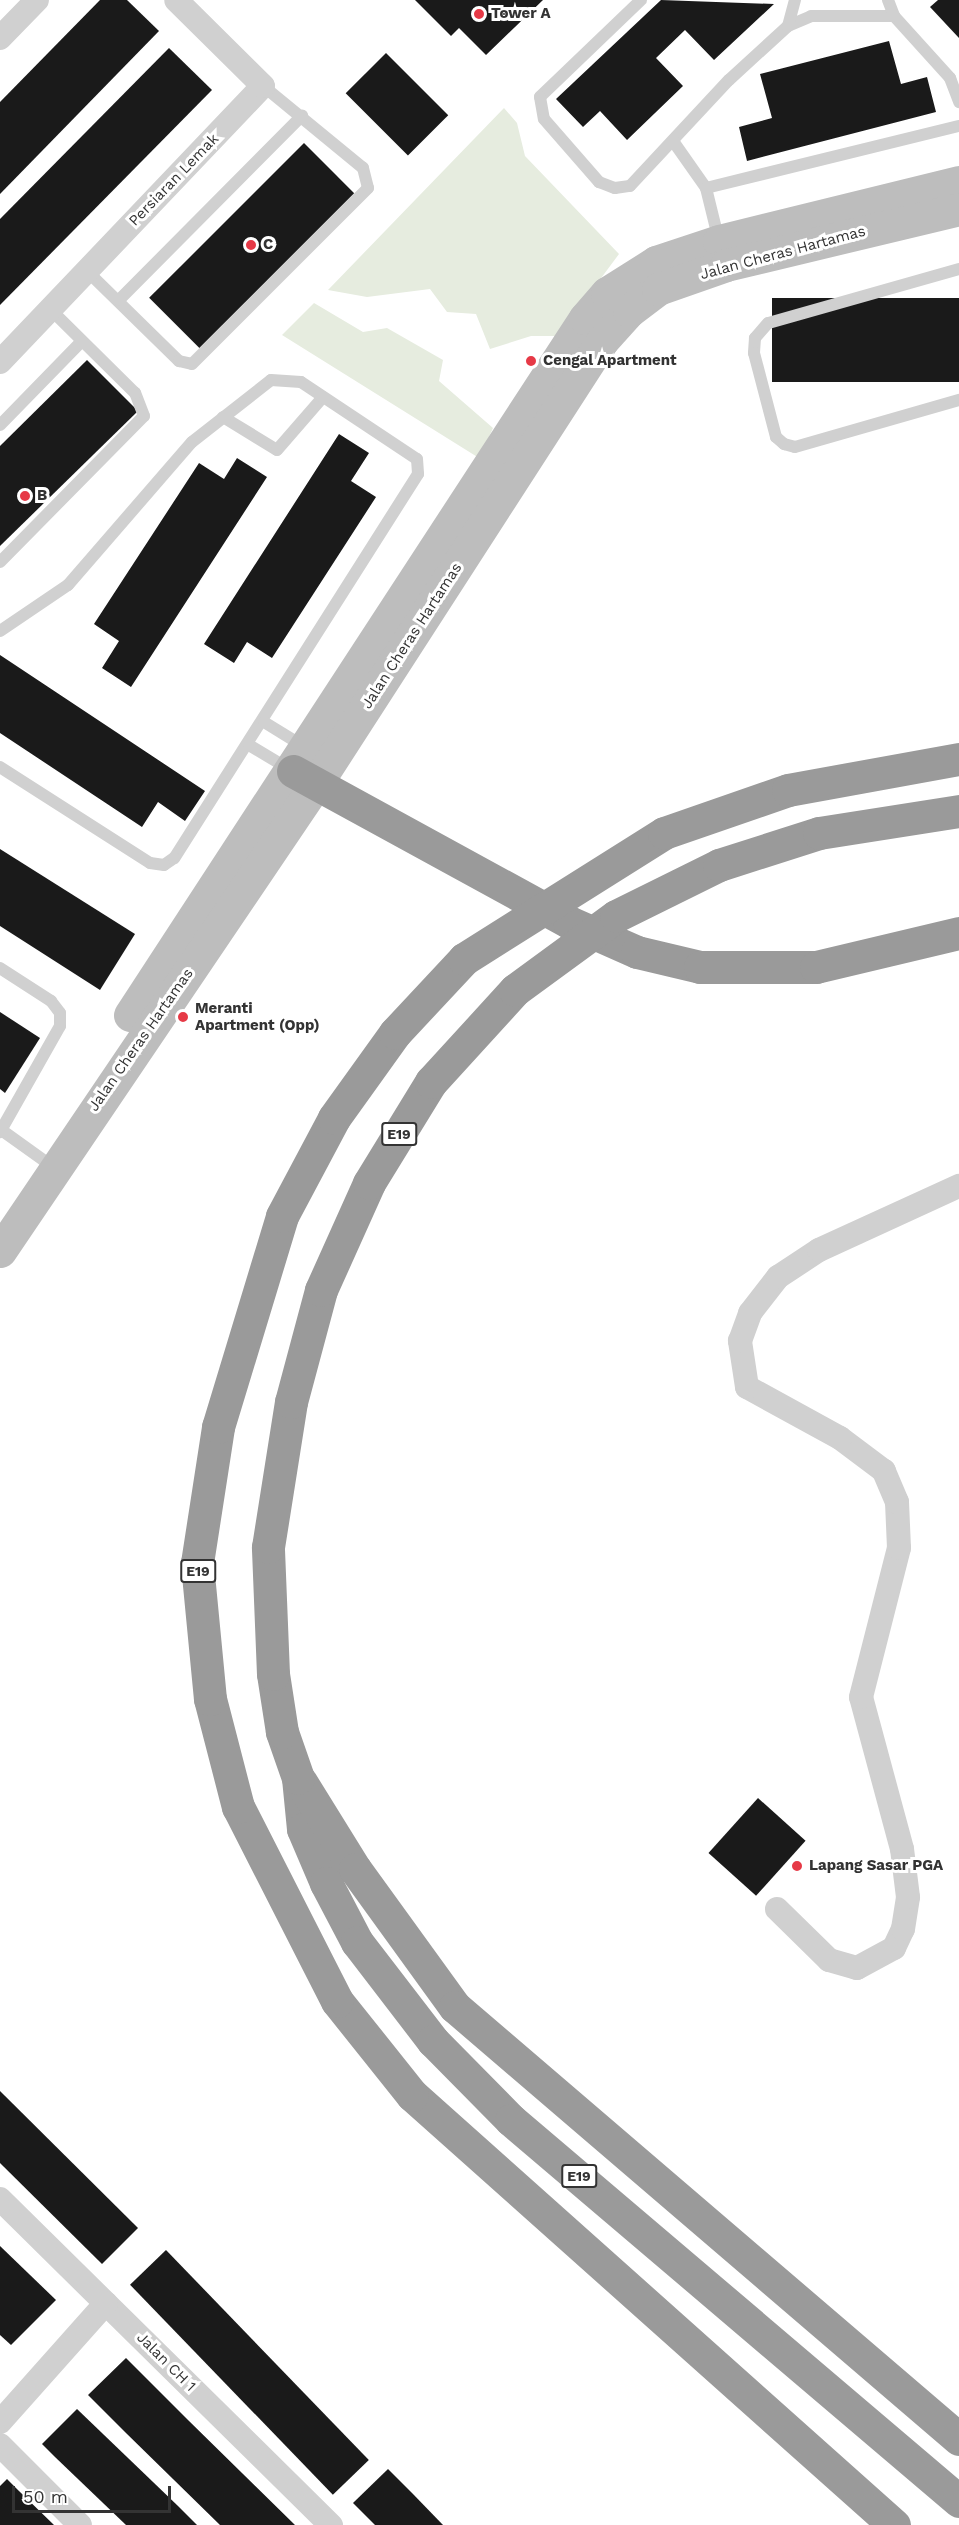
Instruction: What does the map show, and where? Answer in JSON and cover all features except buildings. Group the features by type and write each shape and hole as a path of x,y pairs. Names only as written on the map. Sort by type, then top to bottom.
{"highway":[{"name":"E19","path":"894,2525 412,2095 337,2001 238,1807 210,1699 197,1563 218,1427 282,1216 334,1118 395,1033 464,959 664,833 788,790 959,759"},
{"path":"312,767 465,868 637,952 700,967 758,970 816,967 959,933"},
{"name":"E19","path":"959,811 819,833 719,865 616,916 515,990 431,1082 369,1183 321,1290 291,1402 268,1547 273,1674 282,1732 298,1778 303,1829 326,1883 357,1942 433,2041 511,2120 959,2501"},
{"path":"298,1778 355,1869 455,2007 514,2063 868,2355 959,2439"},
{"path":"868,2355 959,2418"}],"street":[{"path":"0,38 37,0"},
{"path":"176,0 263,87"},
{"name":"Persiaran Lemak","path":"0,362 263,87"},
{"name":"Jalan Cheras Hartamas","path":"723,253 959,182"},
{"name":"Jalan Cheras Hartamas","path":"0,1212 45,1161 312,767 585,318 630,274 723,253 959,209"},
{"name":"Jalan Cheras Hartamas","path":"0,1251 45,1161"},
{"path":"777,1909 829,1960 857,1968 894,1948 903,1929 908,1898 902,1849 861,1697 899,1548 897,1502 884,1471 840,1438 747,1387 740,1341 750,1313 778,1277 819,1250 959,1186"},
{"name":"Jalan CH 1","path":"0,2199 329,2524"},
{"path":"0,2422 106,2303"},
{"path":"0,2445 80,2525"}],"lane":[{"path":"641,0 553,81 540,97 544,119 599,182 615,188 630,186 788,26 811,16 894,16"},
{"path":"788,26 795,0"},
{"path":"888,0 894,16 950,78 959,102"},
{"path":"87,271 179,361 192,364 205,356 368,188 363,168 302,116 263,87"},
{"path":"119,300 302,116"},
{"path":"706,188 959,126"},
{"path":"673,141 706,188 723,253"},
{"path":"959,268 768,323 755,338 754,353 776,436 784,444 795,447 959,400"},
{"path":"0,562 144,416 135,393 51,310"},
{"path":"0,425 82,341"},
{"path":"0,631 68,585 192,442 271,380 301,382 411,453 418,474 264,722 174,858 164,865 150,863 0,767"},
{"path":"223,417 277,450 323,396"},
{"path":"264,722 312,767"},
{"path":"249,745 312,767"},
{"path":"0,968 51,1001 60,1013 60,1026 0,1130 45,1161"}],"shaded area":[{"path":"504,108 517,123 525,156 619,254 558,336 531,336 490,349 476,314 447,312 430,289 367,297 328,290"},
{"path":"314,303 363,332 387,328 443,360 439,381 493,428 479,458 282,335"}],"place":[{"name":"Tower A","path":"479,14"},
{"name":"C","path":"251,245"},
{"name":"Cengal Apartment","path":"531,361"},
{"name":"B","path":"25,496"},
{"name":"Meranti Apartment (Opp)","path":"183,1017"},
{"name":"Lapang Sasar PGA","path":"797,1866"}]}
